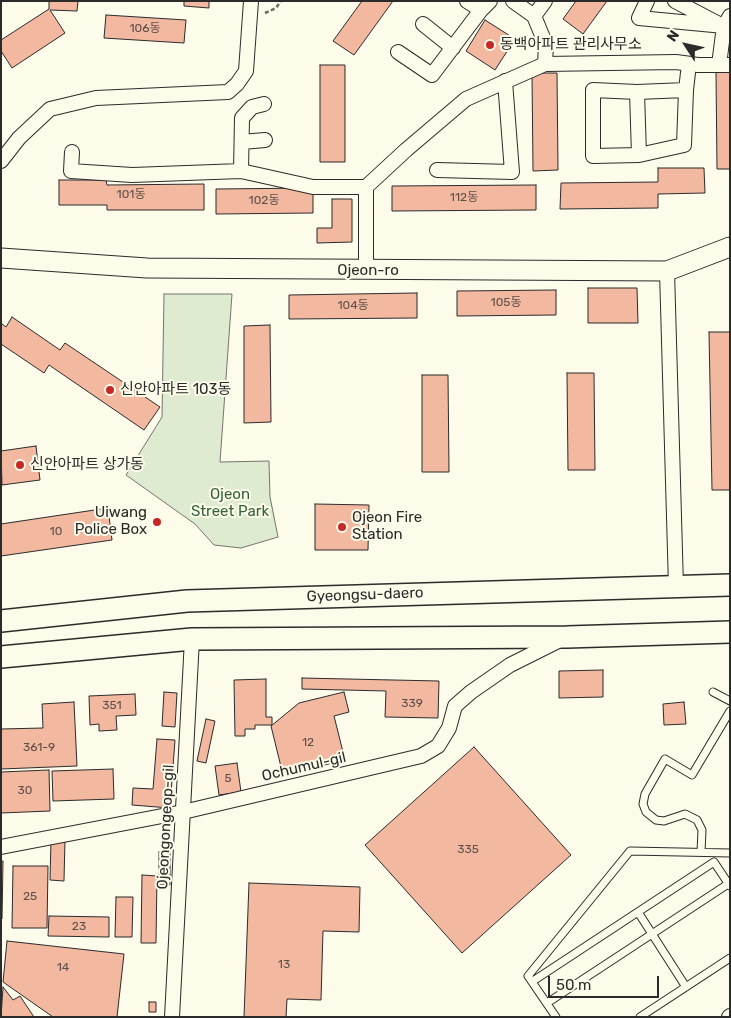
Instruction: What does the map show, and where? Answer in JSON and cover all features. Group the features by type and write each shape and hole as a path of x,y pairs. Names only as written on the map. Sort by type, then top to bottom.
{"main road":[{"name":"Gyeongsu-daero","path":"1,621 187,601 730,585"},
{"path":"1,657 192,639 567,637 730,632"}],"street":[{"path":"1,162 19,138 50,109 96,98 228,92 237,84 246,71 251,1"},
{"path":"398,52 432,76 485,6 467,1"},
{"path":"513,1 534,16 546,45 545,64"},
{"path":"534,16 544,1"},
{"path":"647,1 639,18 727,21"},
{"path":"674,1 727,21"},
{"path":"72,152 71,171 132,175 241,171 313,187 366,187 466,99 545,64 676,62 724,65 727,21"},
{"path":"423,24 453,48"},
{"path":"686,90 637,92 593,90 593,156 640,155 684,145 686,90 690,64"},
{"path":"437,170 512,172 505,81"},
{"path":"637,92 640,155"},
{"path":"241,171 242,118 252,107 264,104"},
{"path":"242,142 265,140"},
{"path":"366,187 366,271"},
{"name":"Ojeon-ro","path":"1,258 147,268 667,272 730,247"},
{"path":"667,272 676,587"},
{"name":"Ochumul-gil","path":"1,847 183,812 421,756 438,746 449,728 455,706 471,692 510,665 567,637"},
{"name":"Ojeongongeop-gil","path":"172,1017 192,639"}],"lane":[{"path":"713,692 730,701"},
{"path":"701,852 702,830 697,820 685,814 664,821 656,820 646,812 643,804 645,794 665,759 692,775 730,711"},
{"path":"556,1017 528,976 630,851 730,853"},
{"path":"533,981 714,862 729,885 547,1002"},
{"path":"638,912 686,987"},
{"path":"640,1017 730,958"}],"path":[{"path":"250,19 276,8 281,1"}],"green space":[{"name":"Ojeon Street Park","path":"164,294 232,294 220,462 269,461 270,497 278,537 241,548 214,545 195,524 126,475 162,417"}],"building":[{"path":"49,1 78,1 77,11 50,10 65,33 12,68 1,51 1,40 49,9"},
{"path":"184,1 209,1 209,8 184,6"},
{"path":"362,1 393,1 354,55 333,41"},
{"path":"576,1 607,1 583,34 563,19"},
{"path":"106,15 186,20 184,43 104,38"},
{"name":"동백아파트 관리사무소","path":"485,20 515,39 495,70 466,51"},
{"path":"320,65 345,65 345,162 320,162"},
{"path":"716,72 730,72 730,169 717,169"},
{"path":"532,73 557,73 558,170 533,171"},
{"path":"658,168 704,168 705,193 658,194 658,208 560,209 561,183 658,182"},
{"path":"59,180 106,180 107,185 204,184 204,210 107,210 107,205 59,205"},
{"path":"536,185 536,210 392,211 392,186"},
{"path":"313,188 313,213 216,214 216,189"},
{"path":"332,199 352,199 352,242 317,243 317,228 332,228"},
{"path":"588,288 637,288 638,323 588,323"},
{"path":"556,290 556,315 457,316 457,291"},
{"path":"417,293 417,318 289,319 289,295"},
{"name":"신안아파트 103동","path":"12,317 60,350 65,343 160,407 144,430 49,365 44,373 1,344 1,323 6,327"},
{"path":"270,325 271,422 244,423 244,326"},
{"path":"709,332 730,332 730,490 712,490"},
{"path":"567,373 594,373 595,470 568,470"},
{"path":"422,375 448,375 449,472 422,472"},
{"name":"신안아파트 상가동","path":"36,446 40,480 2,485 1,451"},
{"name":"Ojeon Fire Station","path":"315,504 369,505 368,550 315,550"},
{"path":"108,508 112,540 1,556 1,524"},
{"path":"603,670 603,697 559,698 559,671"},
{"path":"302,678 439,681 438,718 385,717 386,691 302,689"},
{"path":"266,679 266,717 272,717 272,725 255,725 255,729 245,729 245,736 235,736 234,680"},
{"path":"164,692 177,693 175,727 162,726"},
{"path":"344,692 349,712 334,716 345,760 283,775 271,726 299,703"},
{"path":"135,694 136,715 116,716 117,730 99,731 99,724 90,725 89,696"},
{"path":"74,702 77,766 1,769 1,729 43,728 42,704"},
{"path":"684,702 686,724 664,725 663,704"},
{"path":"206,719 215,721 206,763 197,761"},
{"path":"157,739 175,740 170,808 132,805 133,788 153,789"},
{"path":"474,747 571,855 462,953 365,845"},
{"path":"237,763 241,792 219,795 215,766"},
{"path":"113,769 114,799 53,801 52,771"},
{"path":"49,770 50,811 1,813 1,772"},
{"path":"51,839 65,839 64,881 50,880"},
{"path":"159,852 170,852 170,885 159,885"},
{"path":"1,861 3,861 2,919 1,919"},
{"path":"13,866 48,866 47,928 12,928"},
{"path":"142,875 157,876 156,943 141,943"},
{"path":"249,883 360,887 359,932 323,931 321,1000 287,999 286,1017 244,1017"},
{"path":"116,897 133,897 132,937 115,937"},
{"path":"49,916 109,917 109,937 48,936"},
{"path":"7,941 124,954 117,1017 53,1017 3,982"},
{"path":"3,987 13,1000 20,996 34,1017 1,1017"},
{"path":"149,1002 156,1002 156,1012 149,1012"}],"place":[{"name":"동백아파트 관리사무소","path":"490,45"},
{"name":"신안아파트 103동","path":"110,390"},
{"name":"신안아파트 상가동","path":"20,465"},
{"name":"Uiwang Police Box","path":"157,522"},
{"name":"Ojeon Fire Station","path":"342,527"}]}
